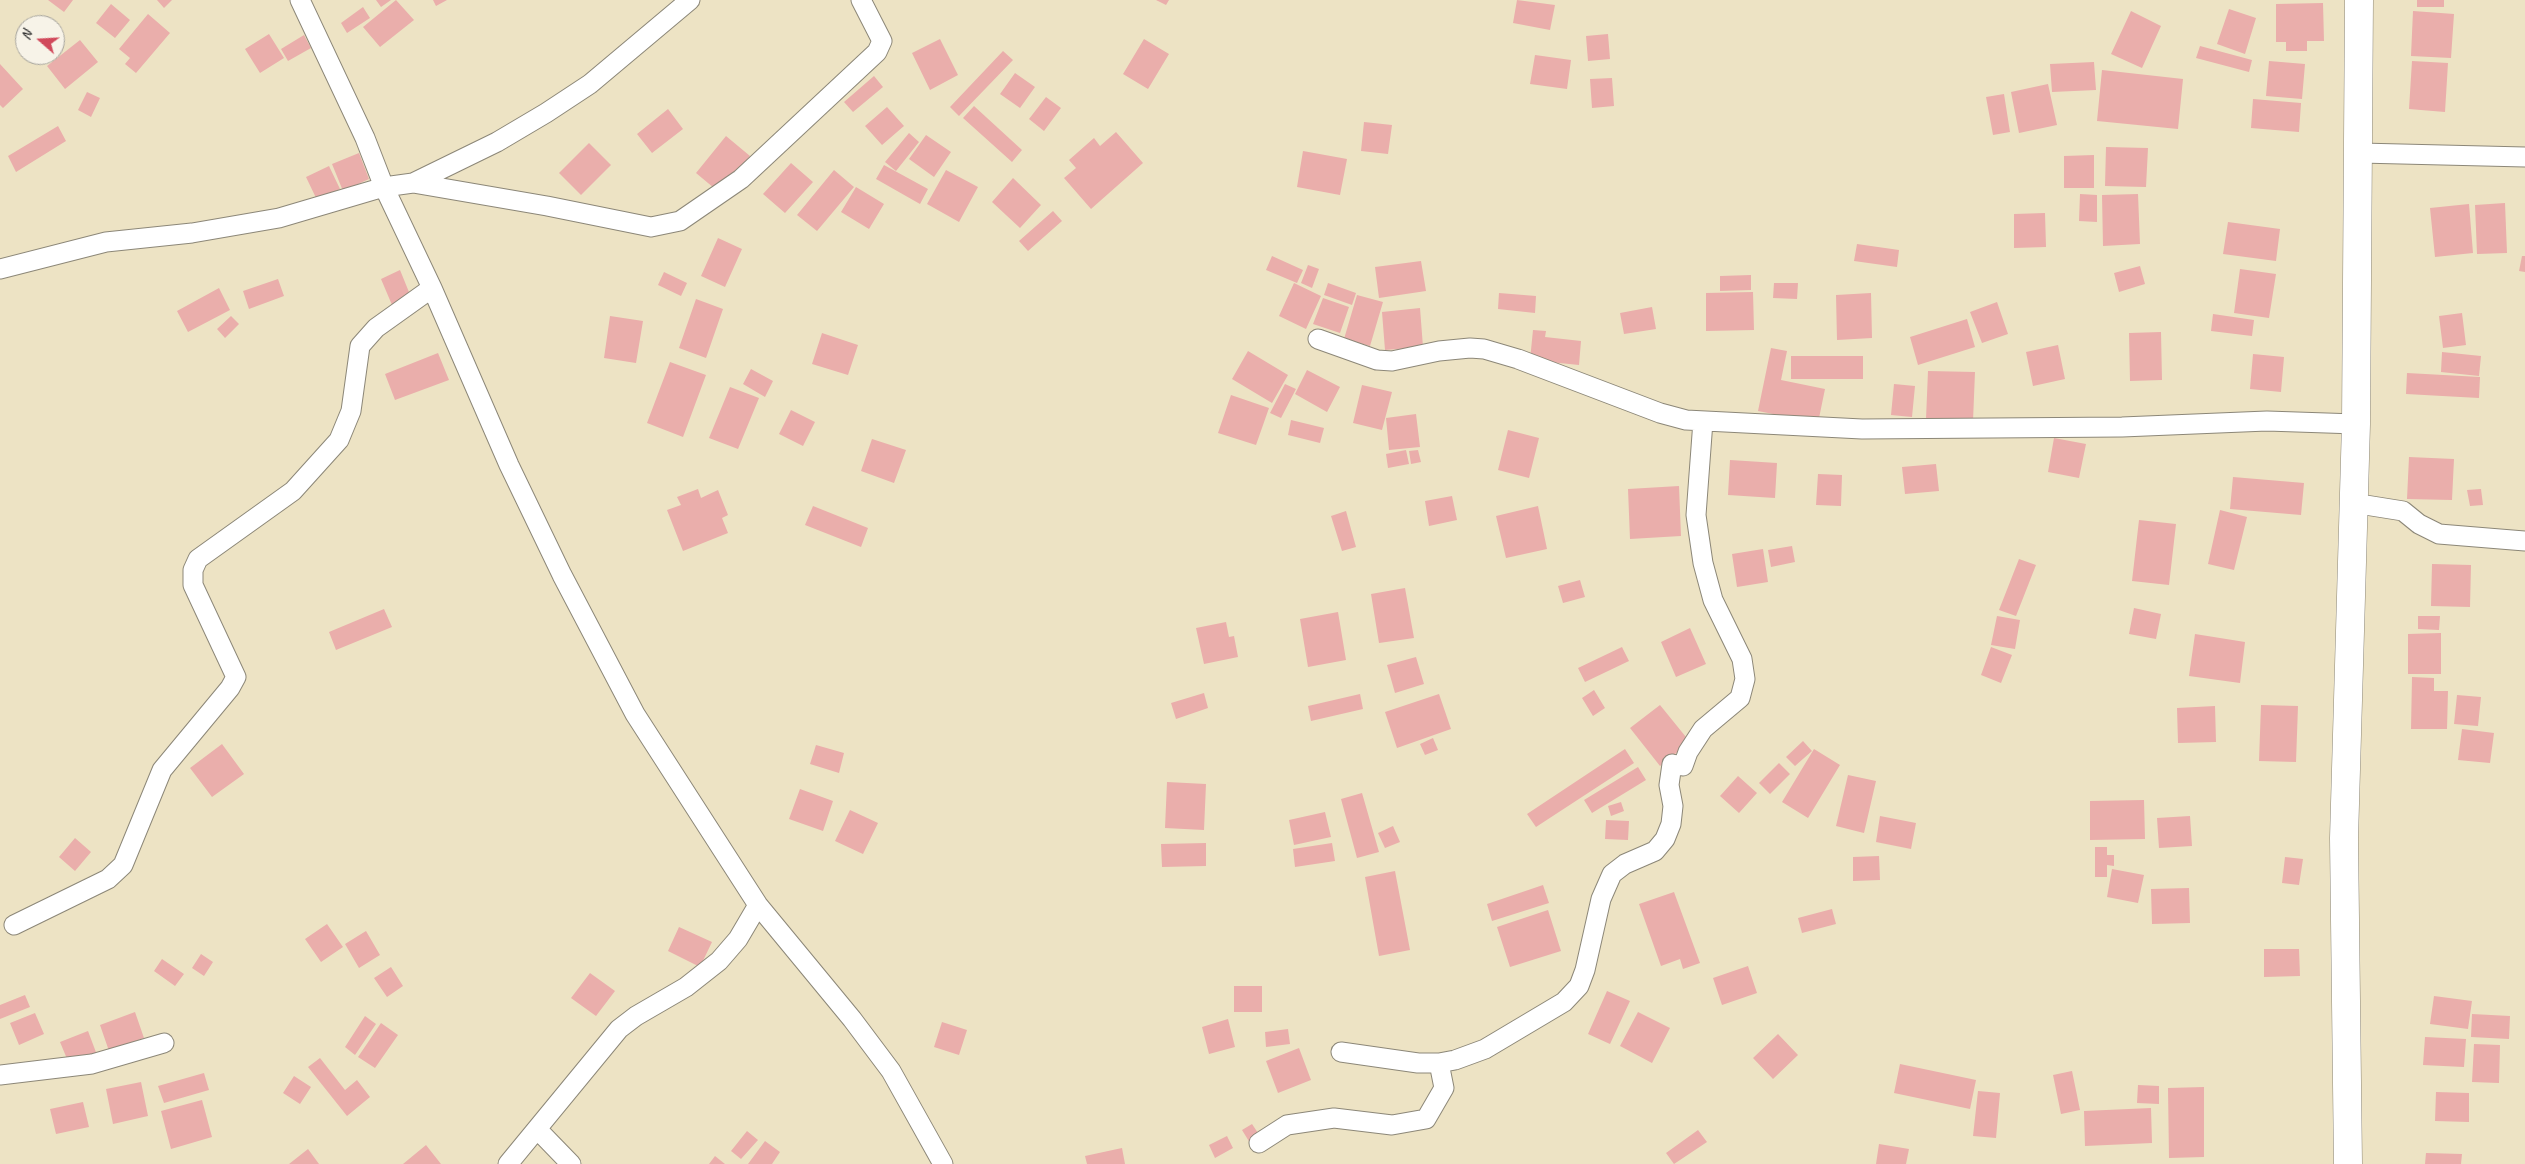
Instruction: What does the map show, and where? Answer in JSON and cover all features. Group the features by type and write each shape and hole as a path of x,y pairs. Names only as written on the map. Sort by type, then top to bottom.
{"main road":[{"path":"2348,1164 2344,838 2356,424 2360,153 2359,0"}],"street":[{"path":"300,0 364,138 384,187 432,288 509,465 635,714 758,906 852,1020 891,1071 938,1162"},
{"path":"413,183 498,142 546,113 603,74 690,0"},
{"path":"0,269 106,242 192,233 279,218 384,187 413,183 547,206 651,228 680,221 741,179 877,52 882,41 861,0"},
{"path":"2360,153 2525,157"},
{"path":"14,926 108,879 123,865 162,770 230,688 236,677 193,584 192,570 198,559 293,491 339,440 351,411 360,346 376,328 432,288"},
{"path":"1318,339 1377,360 1392,361 1439,352 1470,348 1484,349 1518,359 1660,413 1686,420 1862,429 2122,427 2267,421 2356,424"},
{"path":"1341,1052 1418,1063 1439,1064 1485,1049 1564,1002 1579,986 1593,944 1601,899 1612,874 1625,864 1655,851 1668,831 1673,806 1669,785 1672,764 1683,766 1688,752 1703,730 1740,698 1745,679 1742,659 1713,600 1703,563 1696,515 1704,421"},
{"path":"2353,503 2403,511 2419,524 2440,534 2525,541"},
{"path":"508,1164 620,1029 636,1016 686,987 719,961 738,939 758,906"},
{"path":"0,1075 92,1064 164,1043"},
{"path":"1259,1142 1287,1125 1334,1118 1392,1125 1426,1119 1444,1088 1439,1064"},
{"path":"537,1129 571,1164"}],"building":[{"path":"48,0 73,0 64,12"},
{"path":"157,0 172,0 164,8"},
{"path":"376,0 391,0 381,7"},
{"path":"396,0 414,20 380,47 363,27"},
{"path":"433,0 447,0 436,6"},
{"path":"1156,0 1169,0 1166,5"},
{"path":"1517,0 1555,5 1550,30 1513,23"},
{"path":"2417,0 2444,0 2444,7 2417,7"},
{"path":"2323,3 2324,41 2307,41 2307,51 2286,51 2286,42 2276,42 2276,4"},
{"path":"111,4 130,20 115,38 96,23"},
{"path":"363,7 370,18 347,33 341,23"},
{"path":"2229,9 2256,18 2245,54 2217,44"},
{"path":"2131,11 2161,26 2142,68 2111,54"},
{"path":"2413,11 2454,14 2451,58 2411,56"},
{"path":"148,14 170,33 136,73 125,64 130,58 119,49"},
{"path":"269,34 284,58 260,73 245,49"},
{"path":"1608,34 1610,59 1588,61 1586,36"},
{"path":"304,35 311,48 288,61 281,49"},
{"path":"940,39 958,75 930,90 912,53"},
{"path":"1144,39 1169,54 1148,89 1123,74"},
{"path":"80,40 98,62 65,89 47,66 65,65 65,52"},
{"path":"2200,46 2252,60 2249,72 2196,58"},
{"path":"1003,51 1013,60 959,116 950,107"},
{"path":"1535,55 1571,60 1567,89 1530,84"},
{"path":"2269,61 2305,64 2302,99 2266,96"},
{"path":"2412,61 2448,63 2445,112 2409,109"},
{"path":"2094,62 2096,90 2052,92 2050,64"},
{"path":"0,64 23,89 3,108 0,105"},
{"path":"2102,70 2183,79 2178,129 2097,121"},
{"path":"1015,73 1035,87 1020,108 1000,94"},
{"path":"874,76 883,87 853,112 844,102"},
{"path":"1612,78 1614,106 1592,108 1590,79"},
{"path":"2048,84 2057,125 2019,133 2011,92"},
{"path":"87,92 100,98 91,117 78,110"},
{"path":"2004,94 2010,132 1993,135 1986,97"},
{"path":"1046,97 1061,108 1044,131 1029,119"},
{"path":"2253,99 2301,103 2299,132 2251,128"},
{"path":"974,106 1022,150 1012,162 963,118"},
{"path":"887,107 904,126 882,145 865,126"},
{"path":"668,109 683,129 652,153 637,134"},
{"path":"1364,122 1392,125 1388,154 1361,151"},
{"path":"58,126 66,141 16,172 8,156"},
{"path":"1116,132 1143,163 1091,209 1064,178 1076,168 1069,160 1094,138 1100,146"},
{"path":"909,133 919,142 896,171 885,162"},
{"path":"926,135 951,152 934,177 909,159"},
{"path":"726,136 750,156 720,193 696,173"},
{"path":"589,143 611,165 581,195 559,173"},
{"path":"2106,147 2148,148 2146,187 2105,186"},
{"path":"1303,151 1347,159 1340,195 1297,187"},
{"path":"359,153 369,179 343,191 332,164"},
{"path":"2094,155 2094,188 2064,188 2064,156"},
{"path":"791,163 813,182 785,213 763,194"},
{"path":"884,165 928,189 920,204 876,179"},
{"path":"329,166 340,189 317,200 306,177"},
{"path":"834,170 854,187 817,231 797,215"},
{"path":"946,170 978,187 959,222 927,204"},
{"path":"1013,178 1041,205 1020,228 992,202"},
{"path":"856,187 884,204 869,229 841,212"},
{"path":"2080,194 2097,195 2097,222 2079,221"},
{"path":"2138,194 2140,244 2103,246 2102,195"},
{"path":"2505,203 2507,253 2477,254 2475,205"},
{"path":"2469,204 2473,253 2435,257 2430,208"},
{"path":"1053,211 1062,221 1028,251 1019,241"},
{"path":"2045,213 2046,247 2014,248 2014,214"},
{"path":"2228,222 2280,229 2276,261 2223,254"},
{"path":"718,238 742,249 725,287 701,276"},
{"path":"1857,244 1899,250 1897,267 1854,261"},
{"path":"1272,256 1303,270 1297,283 1266,270"},
{"path":"2522,256 2525,256 2525,272 2519,271"},
{"path":"1421,261 1426,291 1379,298 1375,267"},
{"path":"1308,265 1319,269 1312,288 1301,283"},
{"path":"2140,266 2145,284 2119,292 2114,273"},
{"path":"2240,269 2276,274 2269,318 2234,313"},
{"path":"400,270 411,297 392,305 381,279"},
{"path":"664,272 687,283 681,296 658,285"},
{"path":"1751,275 1751,290 1720,291 1720,276"},
{"path":"278,279 284,296 249,309 243,291"},
{"path":"1294,283 1321,296 1306,329 1279,316"},
{"path":"1328,283 1356,293 1352,305 1324,295"},
{"path":"1774,283 1798,283 1797,299 1773,298"},
{"path":"219,288 230,310 188,332 177,311"},
{"path":"1753,292 1754,330 1706,331 1706,293"},
{"path":"1499,293 1536,296 1535,313 1498,309"},
{"path":"1871,293 1872,338 1837,340 1836,295"},
{"path":"1357,295 1383,302 1370,346 1344,339"},
{"path":"1323,298 1349,307 1340,333 1313,324"},
{"path":"696,299 723,309 706,358 679,348"},
{"path":"1997,302 2008,334 1982,343 1970,312"},
{"path":"1652,307 1656,329 1624,334 1620,313"},
{"path":"1420,308 1423,347 1385,350 1382,312"},
{"path":"2462,313 2466,345 2443,348 2439,316"},
{"path":"2213,314 2254,320 2252,336 2211,331"},
{"path":"231,316 239,324 225,338 217,329"},
{"path":"610,316 643,321 636,363 604,358"},
{"path":"1967,319 1975,347 1918,365 1910,337"},
{"path":"1533,330 1546,331 1545,337 1581,341 1579,365 1530,360"},
{"path":"2161,332 2162,380 2130,381 2129,333"},
{"path":"822,333 858,345 848,375 812,364"},
{"path":"2058,345 2065,379 2033,386 2026,352"},
{"path":"1771,348 1787,351 1781,380 1825,389 1818,423 1758,411"},
{"path":"1248,351 1288,375 1272,403 1232,379"},
{"path":"2442,352 2481,356 2479,376 2441,372"},
{"path":"438,353 449,380 395,400 385,374"},
{"path":"2253,354 2284,357 2281,392 2250,389"},
{"path":"1791,356 1863,356 1863,379 1791,379"},
{"path":"670,362 706,375 683,437 647,423"},
{"path":"751,369 773,381 765,397 743,384"},
{"path":"1307,370 1340,387 1327,412 1295,394"},
{"path":"1928,371 1975,372 1973,421 1926,419"},
{"path":"2407,373 2480,377 2479,398 2406,394"},
{"path":"1285,384 1296,389 1281,418 1270,413"},
{"path":"1894,384 1915,386 1912,417 1891,415"},
{"path":"1362,385 1392,392 1382,430 1353,423"},
{"path":"730,387 759,398 738,449 709,438"},
{"path":"1231,395 1269,408 1256,445 1218,433"},
{"path":"791,410 815,422 803,446 779,434"},
{"path":"1416,414 1420,447 1389,450 1386,418"},
{"path":"1291,420 1324,428 1320,443 1288,435"},
{"path":"1508,430 1539,438 1529,478 1498,470"},
{"path":"2054,438 2086,444 2079,478 2048,472"},
{"path":"872,439 906,450 894,483 861,471"},
{"path":"1406,450 1409,464 1388,468 1386,454"},
{"path":"1418,450 1421,462 1411,464 1409,451"},
{"path":"2409,457 2454,459 2452,500 2407,499"},
{"path":"1730,460 1777,463 1775,498 1728,495"},
{"path":"1936,464 1939,491 1905,494 1902,467"},
{"path":"1818,474 1842,475 1841,506 1816,505"},
{"path":"2233,477 2304,483 2301,515 2230,509"},
{"path":"1679,486 1681,536 1630,539 1628,489"},
{"path":"698,489 701,498 718,490 728,515 722,518 728,533 683,551 667,510 681,505 677,497"},
{"path":"2481,489 2483,505 2470,506 2467,490"},
{"path":"1452,496 1457,520 1429,526 1425,501"},
{"path":"813,506 868,528 861,547 805,525"},
{"path":"1538,506 1547,549 1506,558 1496,516"},
{"path":"2220,510 2247,517 2234,570 2208,564"},
{"path":"1346,511 1356,547 1342,551 1331,516"},
{"path":"2139,520 2176,524 2169,585 2132,581"},
{"path":"1792,546 1795,562 1771,567 1768,550"},
{"path":"1763,549 1768,582 1737,587 1732,554"},
{"path":"2019,559 2036,565 2016,616 1999,610"},
{"path":"2432,564 2471,565 2470,607 2431,606"},
{"path":"1580,580 1585,597 1563,603 1558,586"},
{"path":"1405,588 1414,638 1379,643 1371,594"},
{"path":"2134,608 2161,614 2156,639 2129,634"},
{"path":"384,609 392,627 336,650 329,632"},
{"path":"1338,612 1346,660 1308,667 1300,619"},
{"path":"1997,616 2020,620 2015,649 1991,645"},
{"path":"2418,616 2440,616 2439,630 2418,629"},
{"path":"1226,622 1229,637 1234,636 1238,657 1204,664 1196,628"},
{"path":"1690,628 1706,664 1676,677 1661,642"},
{"path":"2441,633 2441,674 2408,674 2408,634"},
{"path":"2195,634 2245,642 2240,683 2189,676"},
{"path":"1622,647 1629,661 1585,682 1578,668"},
{"path":"1991,647 2012,655 2001,683 1981,675"},
{"path":"1416,657 1424,684 1395,693 1387,665"},
{"path":"2412,677 2434,678 2434,691 2448,691 2447,729 2411,729"},
{"path":"1594,690 1605,708 1593,716 1582,698"},
{"path":"1204,693 1208,708 1176,719 1171,703"},
{"path":"1360,694 1363,709 1311,721 1308,706"},
{"path":"1439,694 1451,729 1397,748 1385,712"},
{"path":"2457,695 2481,697 2478,726 2454,724"},
{"path":"1660,705 1690,742 1660,766 1630,728"},
{"path":"2261,705 2298,706 2296,762 2259,761"},
{"path":"2215,706 2216,742 2178,743 2177,708"},
{"path":"2462,729 2494,733 2490,763 2458,760"},
{"path":"1433,738 1438,750 1425,755 1420,744"},
{"path":"1803,741 1812,751 1795,766 1786,757"},
{"path":"222,744 244,774 212,797 190,768"},
{"path":"816,745 844,753 839,773 810,764"},
{"path":"1625,749 1634,763 1536,827 1527,814"},
{"path":"1814,749 1840,765 1808,818 1782,802"},
{"path":"1779,763 1790,774 1770,794 1759,783"},
{"path":"1638,767 1646,780 1592,813 1584,800"},
{"path":"1848,775 1876,781 1864,833 1836,826"},
{"path":"1738,776 1757,793 1739,813 1720,796"},
{"path":"1167,782 1206,784 1204,830 1165,828"},
{"path":"800,789 833,801 823,831 789,819"},
{"path":"1362,793 1379,852 1357,858 1341,799"},
{"path":"2144,800 2145,839 2090,840 2090,801"},
{"path":"1621,802 1624,811 1611,816 1608,806"},
{"path":"850,810 878,823 863,854 835,841"},
{"path":"1325,812 1331,837 1294,845 1289,820"},
{"path":"1880,816 1916,823 1911,849 1876,842"},
{"path":"2190,816 2192,846 2159,848 2157,818"},
{"path":"1606,820 1629,821 1628,840 1605,839"},
{"path":"1393,826 1400,842 1385,848 1378,833"},
{"path":"75,838 91,852 75,871 59,857"},
{"path":"1206,843 1206,866 1162,867 1161,844"},
{"path":"1332,843 1335,861 1295,867 1293,849"},
{"path":"2095,847 2107,847 2107,855 2114,855 2114,866 2107,865 2107,877 2095,877"},
{"path":"1879,856 1880,880 1853,881 1853,857"},
{"path":"2285,857 2303,859 2299,885 2282,883"},
{"path":"2112,869 2144,875 2138,903 2107,897"},
{"path":"1395,871 1410,950 1379,956 1365,877"},
{"path":"1543,885 1549,903 1492,921 1487,904"},
{"path":"2189,888 2190,923 2152,924 2151,889"},
{"path":"1674,892 1700,963 1683,969 1680,959 1661,966 1639,904"},
{"path":"1832,909 1836,924 1802,933 1798,918"},
{"path":"1548,910 1561,951 1510,967 1497,927"},
{"path":"327,924 343,947 321,962 305,939"},
{"path":"679,927 712,942 700,967 668,951"},
{"path":"366,931 380,955 359,968 345,944"},
{"path":"2264,949 2299,949 2300,976 2264,977"},
{"path":"201,954 213,962 204,976 192,968"},
{"path":"162,959 184,974 175,986 154,971"},
{"path":"1748,966 1757,993 1722,1005 1713,978"},
{"path":"391,967 403,986 387,997 374,978"},
{"path":"590,973 615,991 596,1016 571,998"},
{"path":"1234,986 1262,986 1262,1012 1234,1012"},
{"path":"1607,991 1630,1001 1610,1044 1588,1034"},
{"path":"25,995 30,1007 0,1019 0,1005"},
{"path":"2434,996 2472,1001 2468,1029 2430,1024"},
{"path":"135,1012 144,1038 109,1051 100,1025"},
{"path":"1638,1012 1670,1028 1652,1063 1620,1046"},
{"path":"35,1013 44,1034 19,1045 10,1023"},
{"path":"2472,1014 2510,1016 2509,1039 2471,1037"},
{"path":"365,1016 376,1024 355,1055 345,1047"},
{"path":"1228,1019 1235,1047 1209,1054 1202,1027"},
{"path":"942,1022 967,1030 959,1055 934,1047"},
{"path":"381,1023 398,1035 375,1068 358,1057"},
{"path":"1288,1029 1290,1044 1266,1047 1265,1032"},
{"path":"88,1031 97,1055 70,1066 60,1042"},
{"path":"1778,1034 1798,1055 1773,1079 1753,1058"},
{"path":"2425,1037 2466,1039 2464,1067 2423,1065"},
{"path":"2474,1044 2500,1045 2499,1083 2472,1082"},
{"path":"1299,1048 1311,1080 1278,1093 1266,1061"},
{"path":"320,1058 345,1090 357,1080 370,1097 347,1116 308,1067"},
{"path":"1900,1064 1976,1080 1970,1109 1894,1093"},
{"path":"2072,1071 2080,1110 2061,1114 2053,1075"},
{"path":"204,1073 209,1090 164,1103 158,1086"},
{"path":"294,1076 311,1087 300,1104 283,1093"},
{"path":"141,1082 148,1116 113,1124 106,1089"},
{"path":"2138,1085 2159,1086 2159,1104 2137,1103"},
{"path":"2204,1087 2204,1157 2169,1158 2168,1088"},
{"path":"1978,1091 2000,1093 1996,1138 1973,1136"},
{"path":"2436,1092 2469,1093 2469,1122 2435,1121"},
{"path":"202,1100 212,1137 171,1149 161,1111"},
{"path":"83,1102 89,1127 56,1134 50,1109"},
{"path":"2151,1108 2152,1143 2085,1146 2084,1111"},
{"path":"1252,1124 1260,1136 1250,1143 1242,1130"},
{"path":"1698,1130 1707,1142 1674,1164 1666,1153"},
{"path":"747,1131 758,1140 741,1159 731,1151"},
{"path":"1227,1136 1233,1148 1215,1158 1209,1145"},
{"path":"765,1141 780,1152 772,1164 748,1164"},
{"path":"1879,1144 1909,1149 1906,1164 1876,1164"},
{"path":"426,1145 441,1164 403,1164"},
{"path":"1122,1148 1125,1164 1087,1164 1085,1156"},
{"path":"308,1149 319,1164 289,1164"},
{"path":"2426,1153 2462,1154 2461,1164 2425,1164"},
{"path":"715,1156 725,1164 709,1164"}]}
